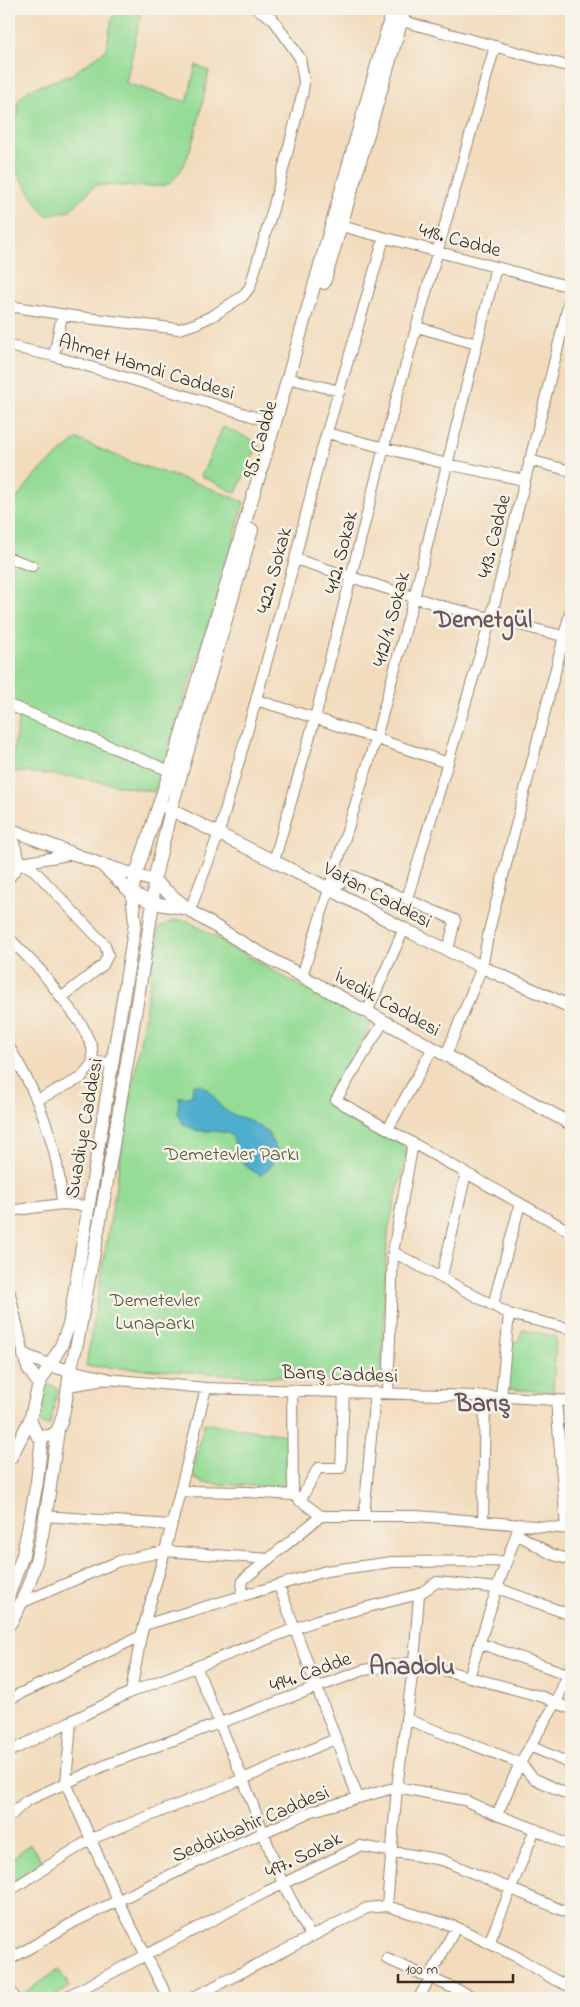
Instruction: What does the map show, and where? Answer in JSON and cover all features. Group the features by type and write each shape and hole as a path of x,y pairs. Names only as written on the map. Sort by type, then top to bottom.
{"main road":[{"name":"95. Cadde","path":"136,874 165,807 279,424 336,225 393,9"},
{"name":"95. Cadde","path":"336,225 403,15"},
{"name":"95. Cadde","path":"154,882 170,771 279,424"},
{"name":"Vatan Caddesi","path":"165,807 330,889 404,929 571,1007"},
{"name":"İvedik Caddesi","path":"9,829 100,864 136,874 154,882 190,910 249,947 571,1124"},
{"name":"İvedik Caddesi","path":"100,864 132,893 154,903 190,910"},
{"path":"132,893 136,874"},
{"path":"154,882 154,903"},
{"name":"Suadiye Caddesi","path":"10,1460 30,1420 33,1400 39,1384 61,1346 69,1325 113,1063 134,923 132,893"},
{"name":"Suadiye Caddesi","path":"9,1625 21,1603 37,1560 58,1431 78,1339 105,1193 154,903"},
{"path":"24,1354 49,1366 70,1371"},
{"path":"24,1354 28,1368 39,1384"},
{"name":"Barış Caddesi","path":"70,1371 107,1380"},
{"name":"Barış Caddesi","path":"68,1385 107,1380"},
{"path":"9,1594 23,1555 36,1482 40,1436 30,1420"},
{"path":"10,1460 40,1436 54,1434 58,1431"}],"street":[{"path":"9,306 179,329 195,324 214,314 248,292 274,206 304,81 300,58 282,30 273,19 257,9"},
{"path":"403,15 495,46 571,67"},
{"name":"412. Sokak","path":"274,861 315,718 384,448 495,46"},
{"name":"418. Cadde","path":"336,225 571,286"},
{"name":"422. Sokak","path":"190,910 219,833 295,559 327,432 384,238"},
{"name":"412/1. Sokak","path":"302,976 376,738 414,598 496,267"},
{"name":"413. Cadde","path":"407,899 490,618 571,294"},
{"path":"54,356 62,314"},
{"path":"417,327 477,344"},
{"name":"Ahmet Hamdi Caddesi","path":"9,346 54,356 279,424"},
{"path":"292,379 340,391"},
{"path":"327,432 447,464 524,480"},
{"path":"529,460 571,471"},
{"path":"9,558 32,566"},
{"path":"295,559 414,598 568,637"},
{"path":"446,1055 482,967 489,931 568,637 571,609"},
{"path":"256,700 448,763"},
{"path":"9,705 170,771"},
{"path":"9,829 21,863 34,870 105,945 108,955 103,966 61,998"},
{"path":"9,878 21,863 75,854"},
{"path":"330,889 353,876 455,920 448,950"},
{"path":"367,1012 404,929"},
{"path":"9,938 42,972 82,1025 92,1047 93,1062 82,1078 37,1100"},
{"path":"384,1021 336,1100 571,1232"},
{"path":"9,1047 23,1070 37,1100 52,1145 60,1183 62,1204"},
{"path":"388,1129 432,1048"},
{"path":"93,1062 113,1063"},
{"path":"388,1393 393,1252 413,1143"},
{"path":"442,1276 466,1173"},
{"path":"9,1210 62,1204 88,1206"},
{"path":"493,1305 520,1204"},
{"path":"393,1252 442,1276 509,1314 571,1329"},
{"path":"9,1289 24,1354"},
{"path":"501,1397 509,1314"},
{"name":"Barış Caddesi","path":"107,1380 206,1388 374,1392 571,1401"},
{"path":"131,1692 141,1636 165,1551 206,1388"},
{"path":"292,1390 296,1498"},
{"path":"296,1498 318,1468 341,1468 344,1391"},
{"path":"364,1516 374,1392"},
{"path":"484,1396 484,1521"},
{"path":"180,1491 249,1492 296,1498 321,1516 417,1516 484,1521 518,1529 569,1529 566,1465 556,1400"},
{"path":"44,1516 171,1525"},
{"path":"241,1595 243,1580 321,1516"},
{"path":"518,1529 551,1554 571,1560"},
{"path":"469,1677 518,1529"},
{"path":"21,1603 119,1561 165,1551 269,1559"},
{"path":"144,1625 326,1571 392,1562 507,1561"},
{"path":"436,1582 438,1563"},
{"path":"9,1752 131,1692 318,1620 419,1594 436,1582 497,1588 571,1615"},
{"path":"279,1586 358,1798"},
{"path":"386,1906 397,1787 414,1662 419,1594"},
{"path":"9,1699 141,1636"},
{"path":"479,1643 569,1670 556,1702 520,1763 497,1815"},
{"name":"494. Cadde","path":"9,1817 26,1802 108,1764 364,1670 414,1662 556,1702 571,1709"},
{"path":"196,1667 243,1779 283,1884 311,1937"},
{"path":"406,1720 520,1763 533,1778 571,1796"},
{"path":"71,1721 66,1783 118,1901 168,1998"},
{"path":"9,1892 91,1839 243,1779 335,1738"},
{"path":"530,1746 571,1764"},
{"name":"Seddübahir Caddesi","path":"9,1960 74,1922 312,1811 397,1787 464,1800 535,1829 571,1847"},
{"path":"489,1943 535,1829"},
{"name":"497. Sokak","path":"64,1998 360,1846 442,1860 571,1914"},
{"path":"192,1998 367,1908 386,1906 456,1927 519,1958 555,1980 571,1987"},
{"path":"419,1998 432,1978 456,1927"},
{"path":"387,1959 476,1998"},
{"path":"9,1988 14,1998"}],"green space":[{"path":"124,10 141,13 126,83 187,102 196,65 209,71 200,116 189,151 183,166 175,178 166,185 96,185 69,211 46,216 9,161 9,121 18,115 17,102 28,90 71,75 106,50 112,18"},
{"path":"223,427 259,443 236,493 201,476"},
{"path":"77,439 131,462 199,484 244,502 225,573 154,792 75,777 10,771 19,717 9,711 9,509 35,475"},
{"name":"Demetevler Parkı","path":"172,921 188,921 286,978 372,1024 327,1101 397,1141 404,1147 406,1156 389,1226 382,1370 379,1383 86,1366 159,928"},
{"path":"523,1329 556,1337 553,1392 506,1389 510,1344 518,1341"},
{"path":"45,1384 58,1389 50,1425 42,1425 38,1419 39,1400"},
{"path":"204,1423 286,1435 288,1488 203,1483 194,1478 193,1471"},
{"path":"30,1844 44,1863 9,1884 9,1861"},
{"path":"59,1970 70,1987 52,1998 25,1998 22,1994"}],"water":[{"path":"193,1085 201,1085 211,1092 219,1105 232,1115 247,1119 267,1131 278,1152 267,1171 260,1175 248,1168 237,1154 233,1137 228,1133 198,1131 183,1124 178,1113 179,1097 189,1097 192,1095"}],"district":[{"name":"Demetgül","path":"483,618"},
{"name":"Barış","path":"483,1402"},
{"name":"Anadolu","path":"412,1665"}],"park label":[{"name":"Demetevler Lunaparkı","path":"155,1310"}]}
